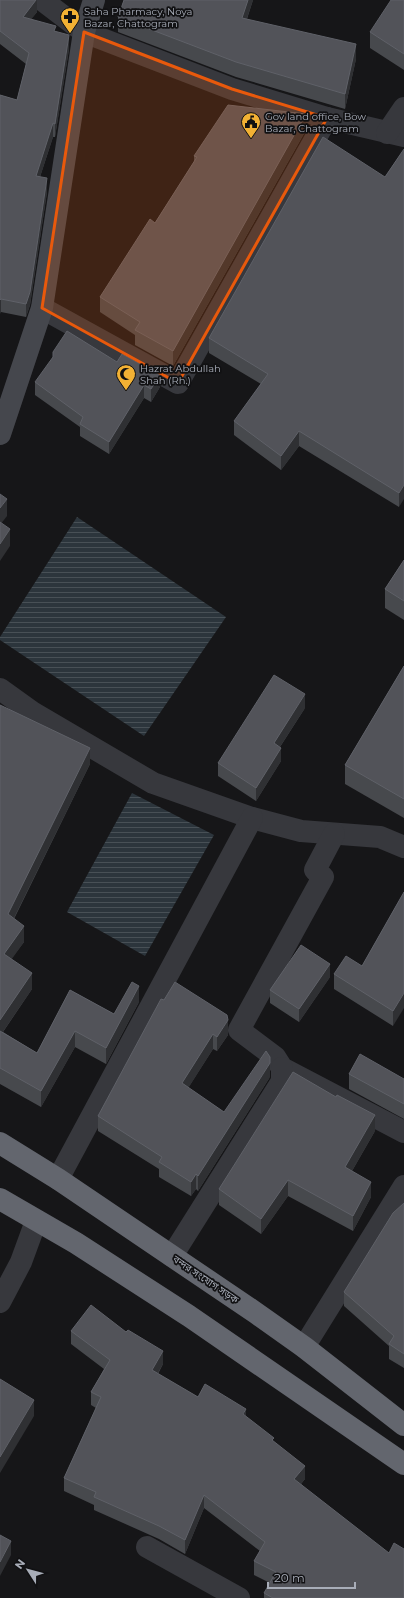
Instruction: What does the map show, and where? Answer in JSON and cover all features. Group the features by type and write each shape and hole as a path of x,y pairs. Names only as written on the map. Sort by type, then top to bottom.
{"highway":[{"name":"বন্দর সংযোগ সড়ক","path":"0,1143 58,1179 304,1347 404,1425"},
{"path":"0,1199 76,1243 189,1316 404,1464"}],"street":[{"path":"42,0 84,32 232,89 327,118 395,134 404,108"},
{"path":"0,434 42,308 84,32 94,0"},
{"path":"42,308 178,383 327,118"},
{"path":"0,689 32,712 153,783 252,818 301,831 380,837 404,847"},
{"path":"58,1179 252,818"},
{"path":"334,834 314,870 324,877 239,1030 275,1057 282,1068 404,1132"},
{"path":"172,1256 282,1081 282,1068"},
{"path":"304,1347 404,1186"},
{"path":"0,1302 21,1262 36,1221"},
{"path":"147,1547 238,1598"}],"highlighted area":[{"path":"84,32 232,89 327,118 178,383 42,308"}],"shaded area":[{"path":"77,517 226,617 144,736 0,640 0,637"},
{"path":"132,793 214,835 145,956 67,912"}],"building":[{"path":"0,0 36,0 23,17 56,26 54,31 69,35 55,124 53,123 36,176 47,178 30,292 26,304 0,300 0,95 17,100 29,53 0,31"},
{"path":"124,0 248,0 242,18 356,44 345,94 236,62 118,17"},
{"path":"391,0 404,0 404,54 370,32"},
{"path":"228,105 306,114 173,351 135,330 140,322 100,297 150,219 155,223 197,157 194,156"},
{"path":"323,137 385,177 404,149 404,485 399,493 299,431 281,456 234,421 268,374 209,338"},
{"path":"67,331 117,362 122,354 160,375 151,389 144,385 109,442 80,424 83,417 35,382 53,357 53,352"},
{"path":"0,494 7,499 0,508"},
{"path":"0,522 10,529 0,544"},
{"path":"404,560 404,601 385,589"},
{"path":"404,666 404,799 345,765"},
{"path":"274,675 305,694 274,743 281,748 256,788 218,763"},
{"path":"0,705 90,748 8,914 24,926 4,954 32,973 0,1020"},
{"path":"404,892 404,993 393,1011 334,974 346,956 362,966"},
{"path":"301,945 330,964 299,1009 270,990"},
{"path":"132,982 139,986 106,1048 75,1031 41,1091 0,1068 0,1031 37,1053 70,990 114,1014"},
{"path":"175,982 227,1015 228,1020 217,1037 213,1034 182,1083 224,1112 266,1051 270,1057 270,1063 198,1176 196,1174 191,1182 159,1162 162,1157 98,1116 161,999 164,1000"},
{"path":"360,1054 404,1079 404,1104 349,1074"},
{"path":"293,1072 336,1097 337,1095 375,1115 345,1167 371,1182 353,1216 288,1180 261,1219 219,1189"},
{"path":"404,1203 404,1354 389,1344 394,1336 344,1292 393,1213"},
{"path":"91,1305 126,1332 128,1330 163,1351 152,1370 198,1397 205,1384 246,1409 243,1414 274,1438 272,1440 305,1466 294,1479 389,1553 394,1543 404,1549 404,1598 273,1598 264,1593 276,1572 254,1561 265,1542 204,1495 185,1540 159,1526 94,1497 96,1492 64,1478 101,1397 91,1392 110,1360 71,1331"},
{"path":"0,1379 34,1400 0,1457"},
{"path":"0,1535 11,1541 0,1562"}],"place":[{"name":"Saha Pharmacy, Noya Bazar, Chattogram","path":"70,34"},
{"name":"Gov land office, Bow Bazar, Chattogram","path":"251,139"},
{"name":"Hazrat Abdullah Shah (Rh.)","path":"126,391"}]}
